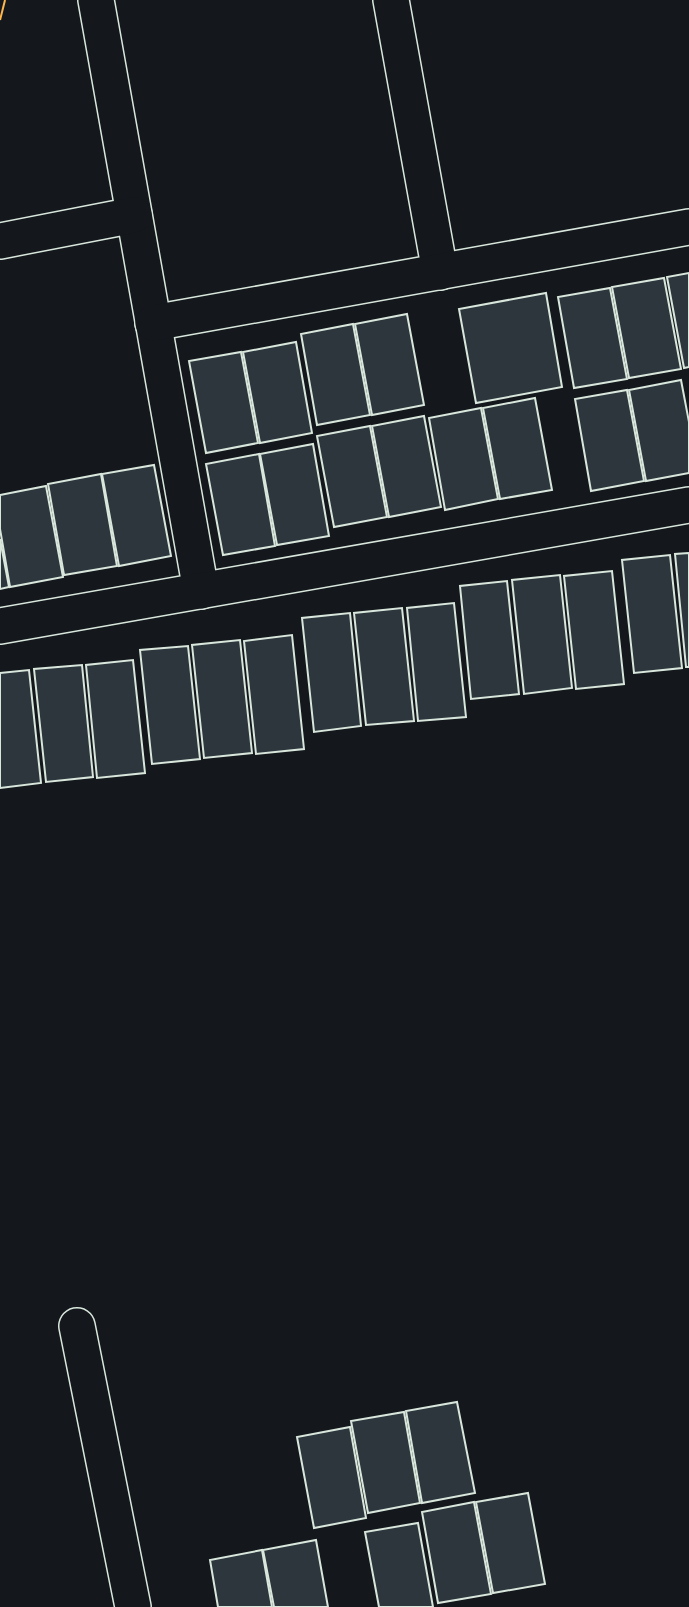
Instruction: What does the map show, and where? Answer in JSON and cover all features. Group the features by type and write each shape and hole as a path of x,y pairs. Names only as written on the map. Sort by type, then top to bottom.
{"street":[{"path":"96,0 201,591"},
{"path":"391,0 440,272"},
{"path":"0,241 134,215"},
{"path":"153,323 689,227"},
{"path":"0,626 689,505"},
{"path":"77,1326 133,1607"}],"building":[{"path":"689,273 689,367 684,368 667,277"},
{"path":"664,278 681,369 629,378 612,287"},
{"path":"610,288 627,379 574,388 558,297"},
{"path":"546,293 562,387 476,403 459,309"},
{"path":"407,314 424,405 372,415 355,324"},
{"path":"353,324 370,415 317,425 301,334"},
{"path":"296,342 312,433 260,443 243,352"},
{"path":"241,352 258,443 206,453 189,361"},
{"path":"681,380 689,422 689,473 646,481 629,390"},
{"path":"627,390 644,481 591,491 575,399"},
{"path":"535,398 552,490 500,499 483,408"},
{"path":"481,408 498,499 445,510 429,418"},
{"path":"424,416 441,507 389,517 372,426"},
{"path":"370,426 387,517 334,527 317,436"},
{"path":"313,444 329,536 277,545 260,454"},
{"path":"259,454 275,546 223,555 206,464"},
{"path":"154,465 171,556 119,566 102,474"},
{"path":"101,474 117,566 64,575 48,484"},
{"path":"46,486 63,577 10,587 0,529 0,495"},
{"path":"0,539 9,587 0,589"},
{"path":"689,553 689,667 686,667 675,554"},
{"path":"670,555 682,668 634,673 622,560"},
{"path":"612,571 624,684 576,689 564,576"},
{"path":"560,575 572,688 524,694 512,580"},
{"path":"507,581 519,694 471,699 460,586"},
{"path":"454,603 466,717 418,721 407,608"},
{"path":"402,608 414,721 366,725 354,613"},
{"path":"350,613 361,726 314,732 302,618"},
{"path":"292,635 304,749 256,754 244,641"},
{"path":"240,640 252,753 204,758 192,645"},
{"path":"188,646 200,759 152,764 140,650"},
{"path":"133,660 145,773 97,778 86,665"},
{"path":"82,665 93,777 46,782 34,669"},
{"path":"29,670 41,783 0,788 0,673"},
{"path":"457,1402 475,1493 422,1503 406,1411"},
{"path":"404,1412 420,1503 368,1513 351,1421"},
{"path":"350,1427 366,1518 314,1528 297,1437"},
{"path":"528,1493 545,1584 493,1593 476,1502"},
{"path":"474,1502 491,1594 438,1603 422,1512"},
{"path":"418,1523 433,1607 379,1607 365,1532"},
{"path":"316,1540 328,1607 274,1607 263,1550"},
{"path":"262,1550 272,1607 218,1607 210,1560"}],"power":[{"path":"0,20 5,0"}]}
